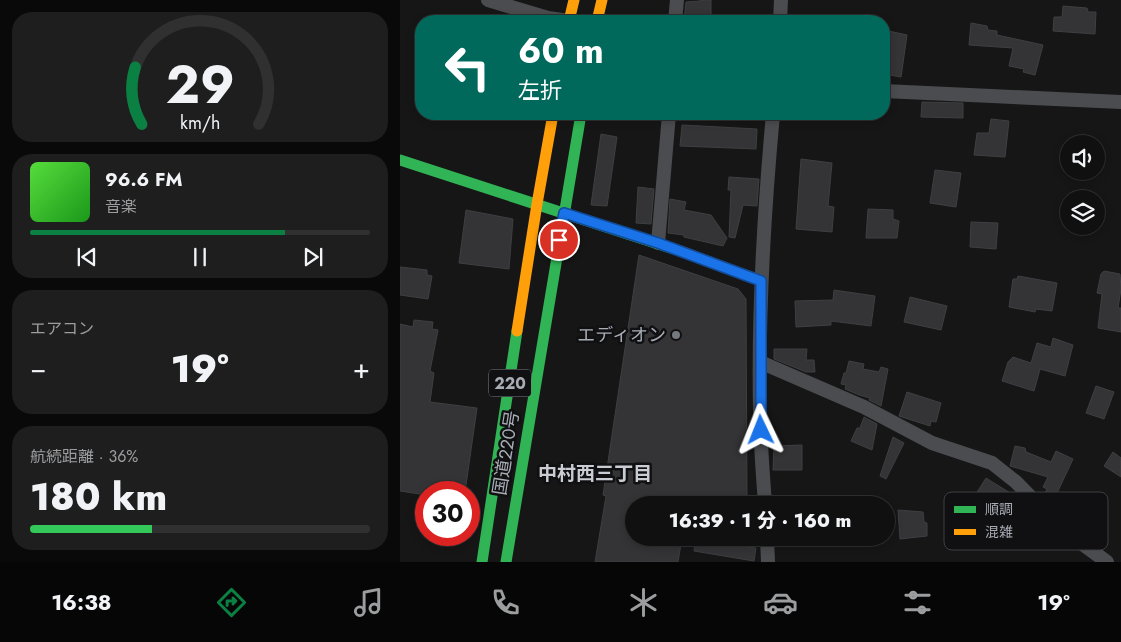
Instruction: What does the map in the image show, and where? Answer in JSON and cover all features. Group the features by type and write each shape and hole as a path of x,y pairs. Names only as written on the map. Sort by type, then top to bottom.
{"main road":[{"path":"570,15 574,0"},
{"path":"598,15 602,0"},
{"name":"国道220号","path":"482,562 537,204 552,120"},
{"name":"国道220号","path":"506,562 579,120"},
{"path":"400,160 658,243 761,281"}],"street":[{"path":"488,0 538,15"},
{"path":"676,15 677,0"},
{"path":"780,15 781,0"},
{"path":"890,91 1121,102"},
{"path":"658,243 668,120"},
{"path":"765,496 760,411 761,281 772,120"},
{"path":"760,362 864,407 932,443 992,463 1026,492"},
{"path":"767,546 768,562"},
{"path":"1091,550 1108,562"}],"building":[{"path":"711,0 711,15 685,15 686,2"},
{"path":"1063,6 1087,8 1088,12 1096,12 1095,34 1053,31 1054,17 1062,17"},
{"path":"971,23 987,26 988,30 997,31 997,35 1043,45 1035,75 1023,72 1024,69 1009,66 1013,48 969,45"},
{"path":"890,31 907,35 901,77 890,75"},
{"path":"922,102 963,103 963,118 921,117"},
{"path":"991,119 1009,121 1005,157 974,155 977,133 989,133"},
{"path":"682,125 757,129 756,149 680,146"},
{"path":"601,134 617,137 607,206 591,205"},
{"path":"801,159 832,163 828,206 834,207 832,232 796,229"},
{"path":"935,170 961,173 956,207 930,203"},
{"path":"729,177 759,179 757,206 743,205 735,238 729,237 731,190 728,190"},
{"path":"638,187 654,189 651,224 636,223"},
{"path":"670,199 686,202 684,210 711,215 727,238 723,246 684,237 684,235 668,233"},
{"path":"868,209 893,210 893,219 899,221 897,238 866,238"},
{"path":"466,210 513,219 509,269 459,263"},
{"path":"971,222 998,223 996,249 970,247"},
{"path":"639,255 738,289 746,299 747,496 625,496 625,546 681,546 678,562 595,562 606,496 603,495"},
{"path":"400,267 427,270 427,275 432,276 428,299 400,295"},
{"path":"1104,271 1120,274 1121,289 1118,308 1121,308 1121,332 1098,328 1102,294 1097,293 1101,274"},
{"path":"1018,276 1057,283 1052,311 1036,309 1035,312 1009,307 1013,279 1017,279"},
{"path":"834,290 875,296 871,326 831,321 831,325 796,327 795,301 833,300"},
{"path":"910,297 947,306 941,330 904,322"},
{"path":"414,320 433,322 432,329 438,330 430,371 434,373 430,402 477,408 467,481 415,481 415,493 400,491 400,324 413,327"},
{"path":"1053,338 1073,345 1065,376 1040,369 1034,391 1002,381 1008,362 1013,357 1031,363 1037,343 1051,347"},
{"path":"774,349 807,349 806,360 814,360 815,372 806,372 774,359"},
{"path":"849,361 864,364 863,369 879,372 881,367 888,369 881,406 869,400 870,398 845,389 846,385 841,384"},
{"path":"1096,386 1114,392 1104,419 1086,413"},
{"path":"907,392 941,403 936,422 931,421 930,426 899,416"},
{"path":"864,417 877,424 872,450 851,441 857,428 860,428"},
{"path":"893,437 904,443 886,479 880,476"},
{"path":"802,445 802,470 773,470 774,446"},
{"path":"1015,446 1025,448 1026,452 1051,462 1056,451 1073,459 1058,492 1046,492 1047,489 1043,487 1048,477 1010,466"},
{"path":"1113,452 1121,458 1121,477 1104,466"},
{"path":"986,478 1009,492 977,492"},
{"path":"898,510 923,512 924,522 927,523 927,536 900,539"},
{"path":"694,546 741,546 756,548 754,561 694,551"}],"traffic: fast":[{"path":"506,562 580,120"},
{"path":"400,160 680,251"},
{"path":"482,562 517,331"}],"traffic: slow":[{"path":"570,15 574,0"},
{"path":"598,15 602,0"},
{"path":"517,331 552,120"},
{"path":"680,251 761,281"}],"place":[{"name":"エディオン","path":"676,335"}],"district":[{"name":"中村西三丁目","path":"595,473"}],"route":[{"path":"559,240 564,213 658,243 761,281 761,430"}]}
